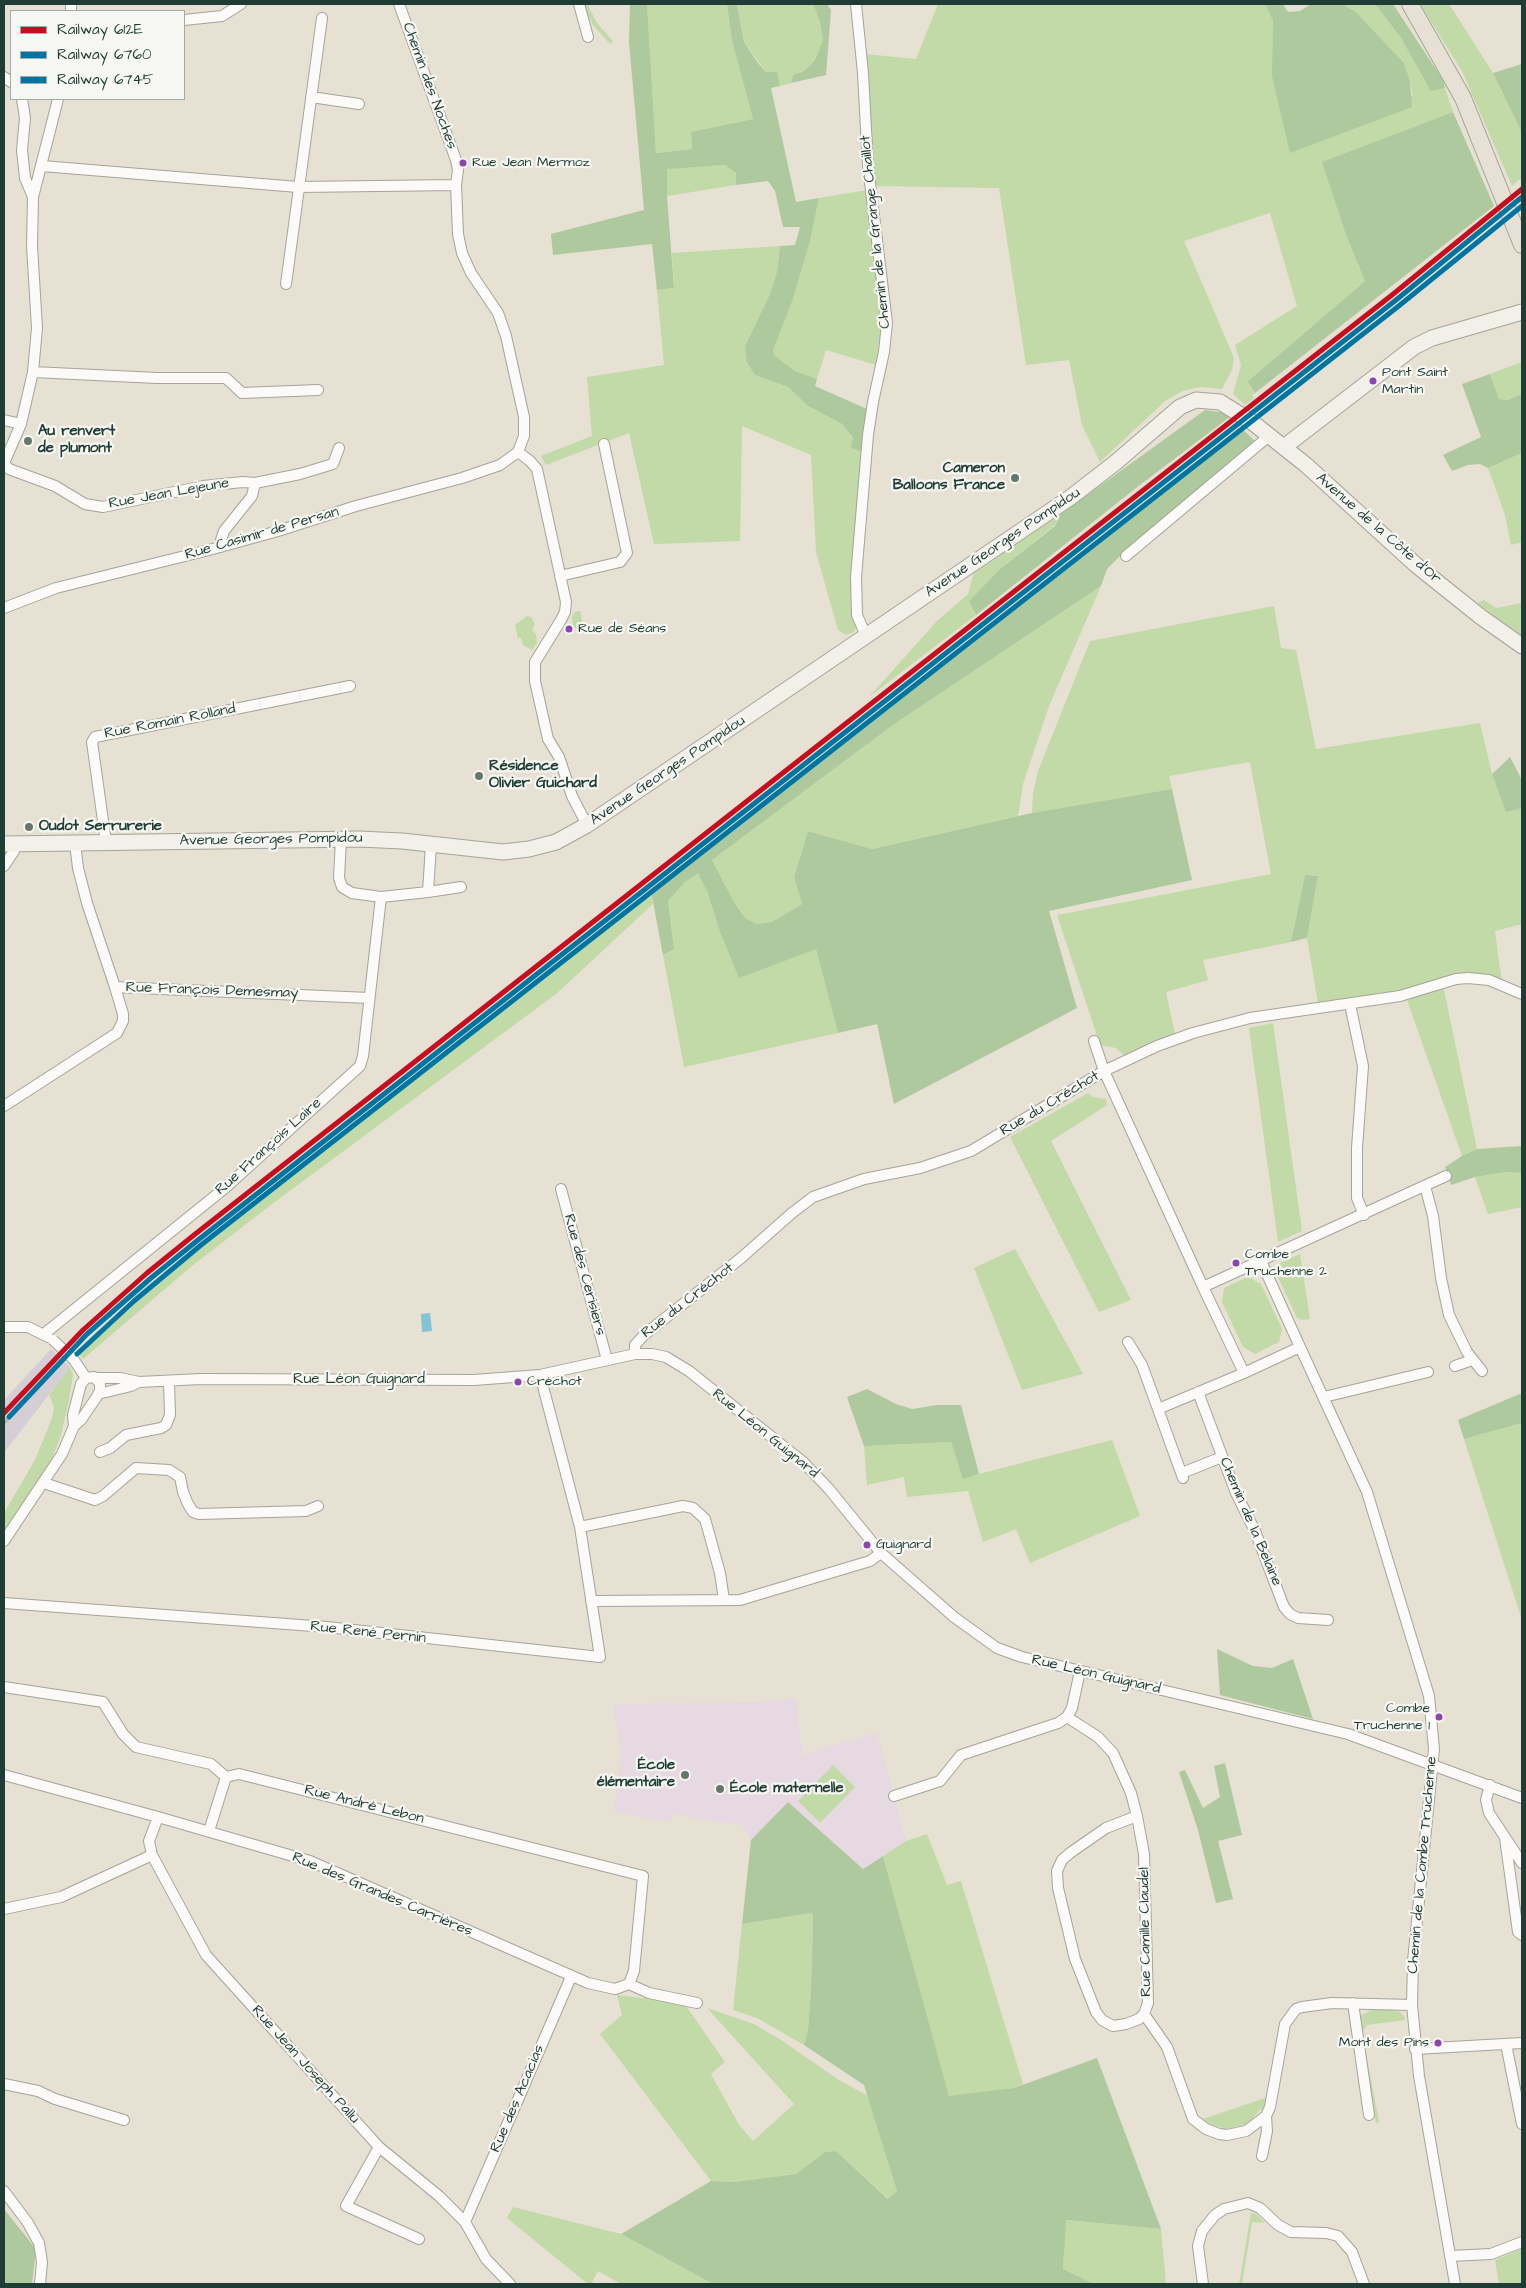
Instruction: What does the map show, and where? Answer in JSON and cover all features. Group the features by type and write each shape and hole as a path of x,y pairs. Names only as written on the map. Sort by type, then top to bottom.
{"main road":[{"path":"1410,4 1456,83 1522,245"},
{"path":"1284,447 1414,347 1447,333 1522,312"},
{"name":"Avenue Georges Pompidou","path":"9,844 340,839 487,851 516,851 547,845 587,825 1087,485 1180,407 1196,400 1204,400 1220,402 1235,410"},
{"name":"Avenue de la Côte d'Or","path":"1235,410 1284,447 1416,565 1481,617 1522,646"}],"street":[{"path":"185,20 222,16 241,4"},
{"name":"Chemin des Noches","path":"398,4 456,160 458,170 456,185 458,234 462,253 471,273 498,312 514,365 525,426 522,444 518,452"},
{"path":"579,4 588,37"},
{"name":"Chemin de la Grange Chaillot","path":"856,4 863,73 868,166 887,322 884,352 868,435 856,577 858,615 866,636"},
{"path":"286,284 322,18"},
{"path":"311,97 359,104"},
{"path":"22,100 24,108 22,150 25,178 33,197"},
{"path":"4,463 21,424 33,372 37,328 32,246 33,197 58,100"},
{"path":"42,166 298,187 456,185"},
{"path":"33,372 157,378 226,378 242,393 318,390"},
{"path":"4,420 21,424"},
{"path":"1126,556 1269,436"},
{"path":"560,576 620,562 628,553 604,444"},
{"name":"Rue Jean Lejeune","path":"4,463 9,469 44,481 93,506 118,505 210,484 255,483 300,474 333,464 339,448"},
{"path":"518,452 537,469 566,602 565,612 535,662 534,674 548,739 559,757 572,796 587,825"},
{"name":"Rue Casimir de Persan","path":"4,608 56,588 221,547 356,506 485,471 506,462 518,452"},
{"name":"Rue Jean Lejeune","path":"221,547 220,540 224,531 252,496 255,483"},
{"name":"Rue Romain Rolland","path":"106,842 92,742 96,737 350,686"},
{"path":"340,839 339,878 342,887 352,893 381,897 461,887"},
{"name":"Rue François Demesmay","path":"75,843 78,868 87,903 115,987 370,998"},
{"path":"4,866 14,852 9,844"},
{"path":"428,892 431,845"},
{"name":"Rue François Laire","path":"49,1337 225,1188 360,1066 363,1056 381,897"},
{"name":"Rue du Créchot","path":"635,1354 635,1345 644,1335 741,1258 792,1212 813,1197 864,1179 920,1168 972,1151 1104,1071 1157,1046 1193,1033 1250,1018 1400,996 1438,983 1468,978 1489,980 1522,994"},
{"path":"4,1106 117,1033 123,1021 123,1014 115,987"},
{"path":"1350,1004 1363,1066 1357,1148 1357,1198 1364,1214"},
{"path":"1094,1041 1104,1071 1244,1373"},
{"path":"1204,1287 1446,1176"},
{"path":"1426,1186 1433,1216 1445,1302 1453,1327 1472,1360 1482,1371"},
{"name":"Rue des Cerisiers","path":"561,1189 607,1360"},
{"name":"Chemin de la Combe Truchenne","path":"1261,1261 1367,1492 1424,1676 1433,1732 1432,1763 1413,1961 1412,2005 1415,2048 1455,2284"},
{"path":"4,1327 28,1327 49,1337 74,1360 88,1381 101,1386 81,1420 74,1426 62,1454 4,1541"},
{"path":"1128,1342 1142,1365 1182,1476 1222,1457"},
{"path":"1158,1409 1300,1347"},
{"name":"Rue Léon Guignard","path":"88,1381 120,1378 139,1382 474,1380 540,1375 635,1354 652,1354 666,1357 803,1462 829,1489 881,1553 935,1602 984,1640 1022,1657 1348,1734 1432,1763 1522,1798"},
{"path":"1455,1366 1472,1360"},
{"path":"1324,1397 1428,1372"},
{"name":"Rue René Pernin","path":"4,1603 326,1627 600,1657 580,1527 540,1375"},
{"path":"88,1381 86,1395 97,1395"},
{"path":"74,1426 73,1415 88,1381"},
{"path":"100,1452 110,1448 126,1435 161,1428 166,1425 170,1415 169,1381"},
{"name":"Rue Léon Guignard","path":"97,1395 139,1382"},
{"name":"Chemin de la Belaine","path":"1198,1392 1236,1493 1256,1531 1286,1611 1301,1619 1328,1620"},
{"path":"44,1482 95,1500 104,1496 129,1471 136,1468 169,1470 180,1477 188,1504 193,1512 199,1514 306,1511 318,1506"},
{"path":"580,1527 683,1506 693,1508 705,1519 720,1573 724,1600"},
{"path":"591,1601 740,1600 870,1561 881,1553"},
{"path":"894,1796 940,1781 961,1756 1058,1724 1067,1717 1072,1708 1080,1671"},
{"path":"4,1687 103,1702 123,1734 136,1747 211,1764 226,1777 209,1832"},
{"name":"Rue Camille Claudel","path":"1067,1717 1098,1737 1113,1753 1131,1793 1137,1816 1146,1873 1148,2003 1144,2014 1126,2024 1113,2026 1102,2020 1096,2012 1075,1959 1065,1923 1058,1888 1057,1871 1062,1860 1099,1833 1137,1816"},
{"name":"Rue André Lebon","path":"226,1777 240,1774 251,1776 643,1876 634,1971 629,1984"},
{"name":"Rue des Grandes Carrières","path":"4,1775 310,1861 571,1977 615,1989 629,1984"},
{"path":"1490,1786 1487,1794 1487,1809 1522,1863"},
{"path":"4,1909 61,1896 152,1855 149,1841 158,1817"},
{"path":"1506,1838 1518,1932 1522,1935"},
{"name":"Rue Jean Joseph Pallu","path":"152,1855 206,1955 379,2147 439,2196 465,2222 486,2259 510,2284"},
{"name":"Rue des Acacias","path":"465,2222 571,1977"},
{"path":"629,1984 649,1994 697,2003"},
{"path":"1262,2156 1267,2131 1266,2116 1270,2106 1285,2024 1292,2013 1302,2006 1332,2002 1412,2005"},
{"path":"1354,2003 1369,2115"},
{"path":"1144,2014 1167,2047 1190,2113 1198,2123 1219,2134 1234,2134 1246,2131 1266,2116"},
{"path":"1415,2048 1522,2043"},
{"path":"1506,2044 1522,2124"},
{"path":"4,2084 38,2091 55,2099 124,2120"},
{"path":"379,2147 346,2206 420,2239"},
{"path":"4,2190 28,2223 39,2244 42,2268 40,2284"},
{"path":"1203,2284 1198,2246 1202,2231 1215,2215 1224,2209 1248,2203 1260,2208 1278,2225 1291,2232 1326,2233 1338,2236 1352,2252 1364,2284"},
{"path":"1450,2256 1492,2254 1522,2242"}],"shaded area":[{"path":"51,1349 70,1367 4,1453 4,1400"},
{"path":"796,1698 802,1755 877,1733 906,1841 863,1869 788,1803 751,1840 740,1822 732,1824 673,1814 671,1821 649,1819 614,1811 621,1752 613,1704 759,1702"}],"green space":[{"path":"583,4 587,4 597,23 613,41 610,44 593,25"},
{"path":"630,4 647,4 656,153 692,149 691,132 753,119 732,41 727,4 737,4 744,42 758,63 766,72 777,72 780,86 771,88 796,202 819,198 810,241 793,299 773,350 774,355 795,371 817,379 815,386 867,409 863,452 851,448 853,438 842,424 808,406 788,387 755,375 747,362 745,346 770,294 777,272 780,246 795,245 800,227 783,227 775,191 768,181 736,185 736,173 725,165 667,169 667,196 674,288 657,290 652,244 553,255 551,234 644,210 629,42"},
{"path":"647,4 727,4 732,41 753,119 691,132 692,149 656,153"},
{"path":"737,4 813,4 820,22 823,40 815,60 804,71 793,75 791,83 780,86 777,72 766,72 744,42"},
{"path":"813,4 827,4 831,10 826,75 791,83 793,75 804,71 815,60 823,40 820,22"},
{"path":"938,4 1265,4 1273,21 1413,96 1404,63 1356,12 1342,4 1375,4 1401,38 1431,90 1445,88 1453,112 1323,162 1346,235 1365,281 1249,380 1255,393 1252,395 1254,398 1245,405 1233,394 1241,365 1235,345 1297,306 1270,213 1184,241 1234,358 1232,370 1222,389 1200,387 1183,391 1165,401 1100,462 1082,425 1069,360 1026,365 999,188 873,186 865,54 916,59"},
{"path":"1265,4 1283,4 1288,12 1300,11 1311,4 1342,4 1356,12 1404,63 1410,81 1412,107 1290,153 1272,76 1273,21"},
{"path":"1375,4 1393,4 1443,80 1445,88 1431,91 1401,38"},
{"path":"1420,4 1449,4 1493,73 1522,133 1522,177 1512,186 1462,71"},
{"path":"1522,64 1522,133 1493,73"},
{"path":"1453,112 1494,206 1255,393 1248,381 1365,281 1346,235 1322,162"},
{"path":"725,165 736,173 736,185 667,196 667,168"},
{"path":"868,190 882,319 876,365 826,350 817,379 795,371 774,355 773,350 793,299 810,241 819,198"},
{"path":"780,246 777,272 770,294 745,346 755,375 788,387 808,406 842,424 863,452 853,599 856,628 854,632 846,635 838,630 816,552 811,455 742,426 740,541 654,544 629,433 546,465 541,456 592,436 587,377 664,365 657,290 674,288 672,253"},
{"path":"1522,362 1522,394 1507,400 1499,399 1490,374"},
{"path":"1490,374 1499,399 1507,400 1522,394 1522,453 1488,468 1480,464 1468,465 1452,471 1443,455 1481,437 1462,384"},
{"path":"1205,410 1226,413 1231,416 1136,488 976,615 969,601 1000,569 1055,526 1061,514"},
{"path":"1241,428 1256,442 1123,553 1107,569 1101,586 893,725 712,860 734,902 745,918 757,924 772,922 802,904 794,877 808,831 872,849 1032,813 1172,789 1192,880 1049,911 1077,1008 894,1104 877,1024 838,1033 816,949 739,978 719,929 707,891 698,873 685,882 668,901 674,949 663,955 651,891 1081,557"},
{"path":"1522,453 1522,542 1511,545 1505,515 1488,468"},
{"path":"1061,514 1055,525 1000,569 969,601 976,615 869,697 937,621 968,594 974,573"},
{"path":"1101,586 1049,706 1023,784 1018,816 872,849 808,831 794,877 802,904 772,922 757,924 745,918 734,902 712,860 893,725"},
{"path":"1484,600 1496,608 1522,603 1522,639 1478,603"},
{"path":"1274,606 1281,648 1296,650 1316,749 1480,723 1492,774 1506,811 1522,808 1522,924 1495,931 1502,983 1489,979 1318,1003 1307,938 1318,876 1305,875 1291,942 1203,960 1208,980 1166,992 1175,1034 1125,1056 1116,1048 1100,1045 1057,915 1271,874 1250,762 1169,776 1172,789 1032,813 1033,793 1038,771 1090,641"},
{"path":"580,611 585,633 573,627 572,617 575,612"},
{"path":"527,616 531,617 535,624 532,630 536,634 537,643 532,650 523,645 521,638 518,638 515,625"},
{"path":"1510,757 1522,780 1522,808 1506,812 1492,774"},
{"path":"698,872 707,891 719,929 816,949 838,1033 684,1067 663,955 674,949 668,901 685,882"},
{"path":"1305,875 1318,876 1307,938 1291,942"},
{"path":"651,891 653,904 556,994 272,1204 192,1266 83,1359 77,1352 96,1332 209,1239"},
{"path":"1443,985 1477,1149 1462,1156 1407,1000"},
{"path":"1273,1023 1302,1231 1278,1242 1249,1028"},
{"path":"1088,1093 1093,1097 1106,1099 1107,1105 1051,1141 1131,1300 1099,1312 1010,1137"},
{"path":"1522,1146 1522,1173 1506,1172 1475,1177 1451,1185 1445,1167 1462,1156 1477,1149"},
{"path":"1506,1172 1522,1173 1522,1207 1488,1214 1475,1177"},
{"path":"1015,1249 1083,1374 1022,1390 974,1268"},
{"path":"1300,1254 1310,1319 1302,1320 1297,1318 1278,1277 1280,1263"},
{"path":"1248,1277 1261,1284 1282,1329 1279,1342 1255,1354 1243,1347 1222,1302 1224,1288"},
{"path":"70,1367 73,1375 69,1400 61,1435 52,1459 4,1532 4,1513 35,1460 52,1418 54,1407 49,1395"},
{"path":"867,1389 896,1404 912,1409 937,1405 961,1405 979,1474 963,1479 951,1442 864,1446 847,1397"},
{"path":"1522,1393 1522,1423 1464,1439 1458,1420"},
{"path":"1522,1423 1522,1620 1464,1439"},
{"path":"1112,1440 1140,1516 1030,1563 1016,1529 983,1542 968,1491 907,1497 904,1477 867,1485 864,1446 951,1442 963,1478"},
{"path":"1217,1649 1253,1666 1272,1668 1293,1659 1313,1719 1220,1695"},
{"path":"1225,1763 1242,1835 1218,1841 1233,1899 1216,1903 1198,1830 1179,1772 1185,1770 1203,1808 1220,1797 1214,1766"},
{"path":"833,1765 855,1787 820,1823 798,1801"},
{"path":"788,1802 863,1869 883,1856 949,2096 1014,2088 1097,2058 1161,2229 1066,2220 1063,2269 1094,2284 713,2284 621,2234 711,2181 734,2182 796,2174 825,2152 836,2151 888,2199 897,2191 864,2085 804,2045 808,2030 811,1988 813,1916 811,1913 742,1924 751,1840"},
{"path":"927,1834 947,1885 961,1881 1023,2084 1014,2088 949,2097 883,1856 906,1841"},
{"path":"811,1913 813,1916 811,1988 808,2030 804,2045 757,2018 733,2010 742,1924"},
{"path":"617,1995 684,2003 725,2062 711,2074 739,2125 753,2141 794,2104 707,2008 754,2024 839,2080 868,2096 897,2191 889,2199 836,2151 825,2152 796,2174 734,2182 711,2181 600,2034 622,2015"},
{"path":"1374,2009 1400,2012 1405,2018 1405,2020 1367,2025 1362,2032 1379,2122 1376,2123 1358,2028 1360,2016"},
{"path":"1268,2097 1263,2110 1260,2109 1250,2122 1244,2125 1225,2129 1210,2124 1203,2119"},
{"path":"513,2207 621,2234 713,2284 621,2284 598,2271 591,2284 588,2284 507,2218"},
{"path":"4,2209 36,2249 32,2284 4,2284"},
{"path":"1251,2213 1256,2214 1265,2223 1252,2222 1242,2284 1239,2284"},
{"path":"1065,2220 1161,2229 1166,2284 1094,2284 1063,2269"},
{"path":"1522,2249 1522,2284 1499,2284 1495,2260"}],"water":[{"path":"430,1313 432,1331 422,1332 421,1314"}],"railway":[{"path":"4,1423 73,1349"}],"rail line":[{"name":"612E","path":"4,1413 83,1330 147,1273 194,1235 1392,295 1522,189"},
{"name":"6760","path":"9,1417 87,1334 198,1240 1396,300 1522,197"},
{"name":"6745","path":"77,1354 134,1301 201,1245 1400,305 1522,206"}],"place":[{"name":"Rue Jean Mermoz","path":"463,163"},
{"name":"Pont Saint Martin","path":"1373,381"},
{"name":"Au renvert de plumont","path":"28,441"},
{"name":"Cameron Balloons France","path":"1015,478"},
{"name":"Rue de Séans","path":"569,629"},
{"name":"Résidence Olivier Guichard","path":"479,776"},
{"name":"Oudot Serrurerie","path":"29,827"},
{"name":"Combe Truchenne 2","path":"1236,1263"},
{"name":"Créchot","path":"518,1382"},
{"name":"Guignard","path":"867,1545"},
{"name":"Combe Truchenne 1","path":"1439,1717"},
{"name":"École élémentaire","path":"685,1775"},
{"name":"École maternelle","path":"720,1789"},
{"name":"Mont des Pins","path":"1438,2043"}]}
